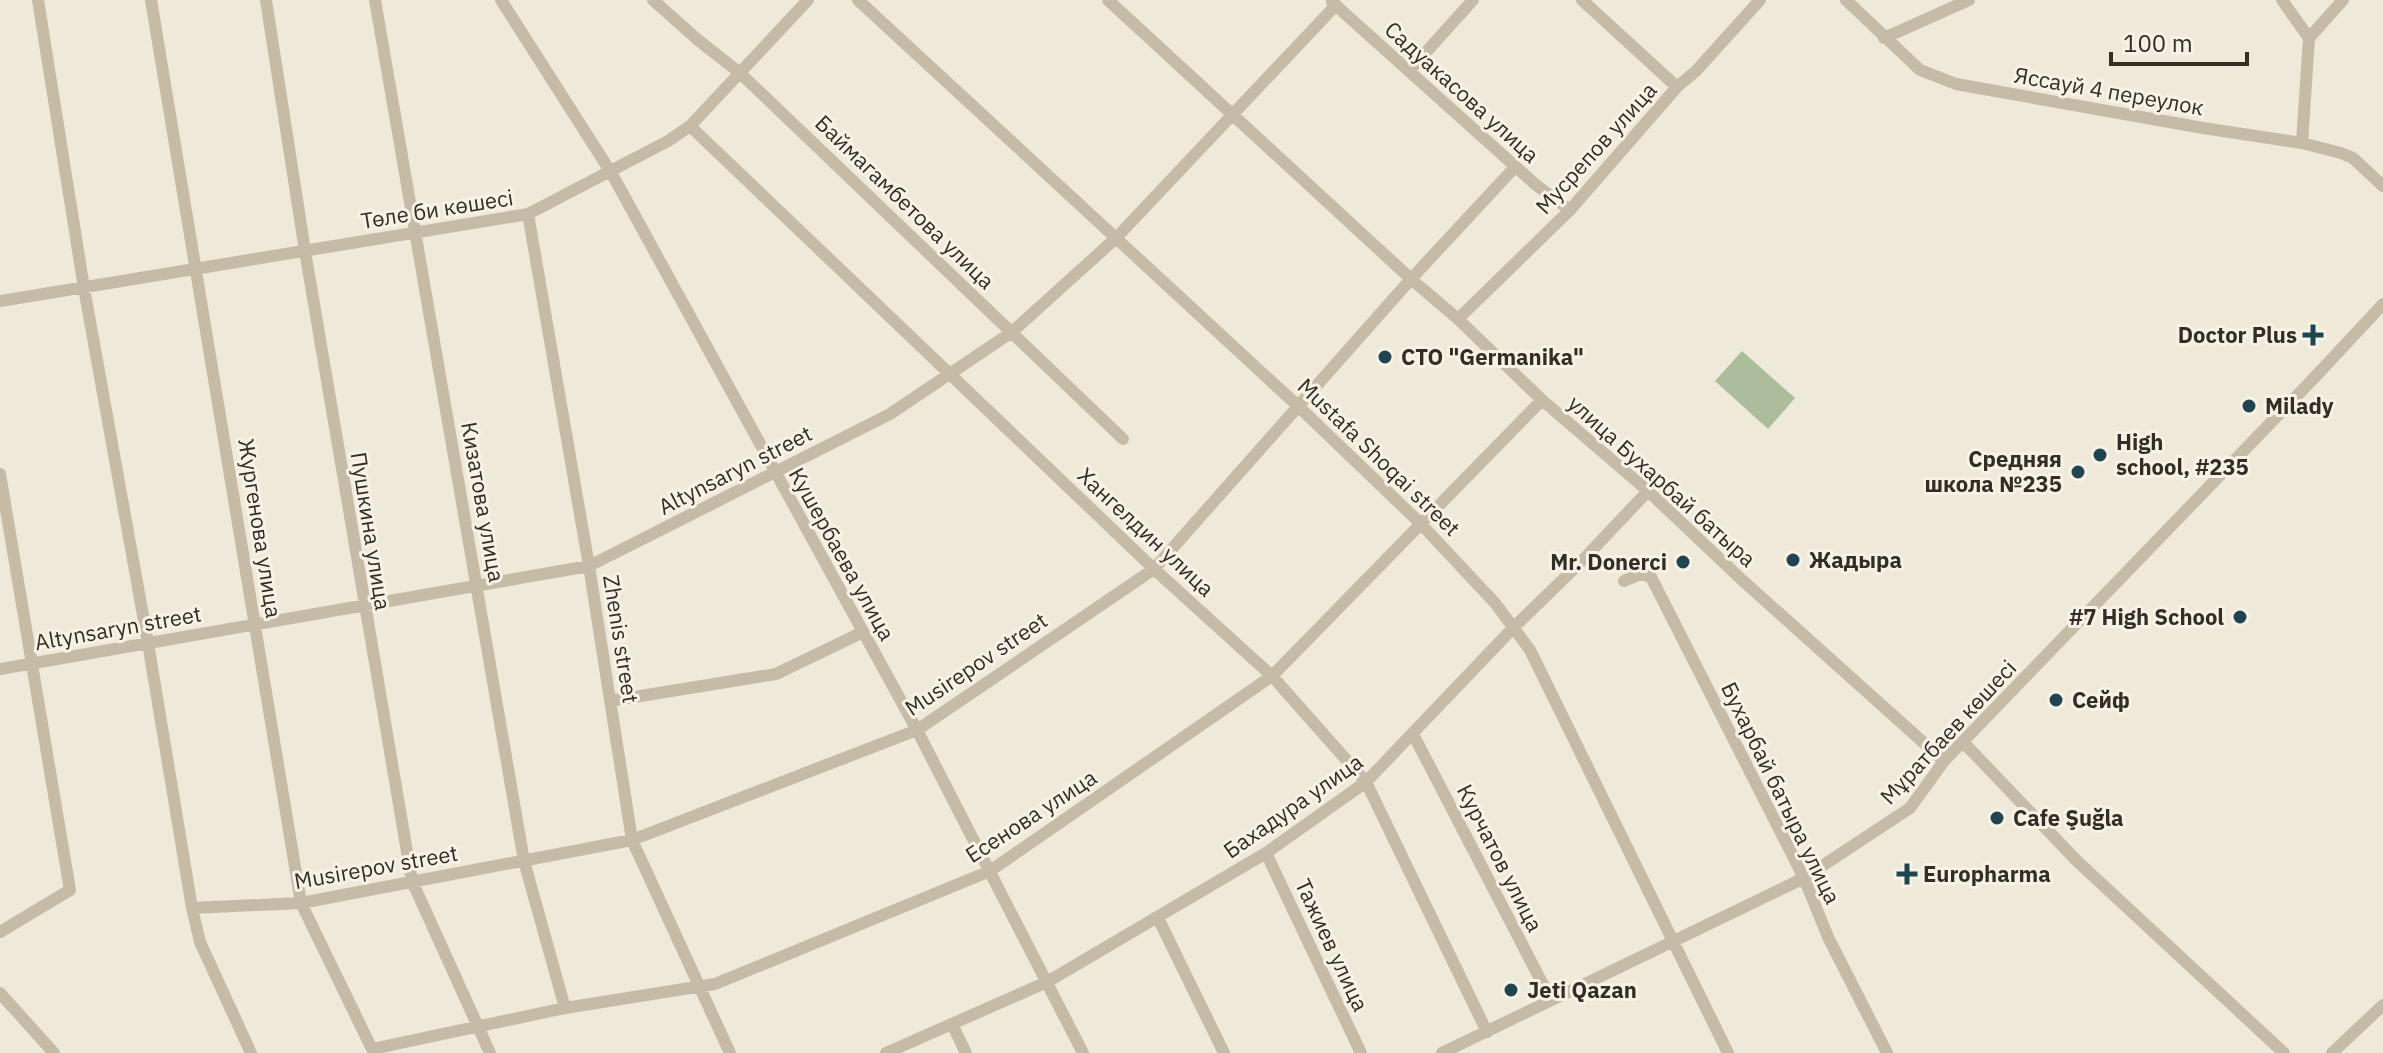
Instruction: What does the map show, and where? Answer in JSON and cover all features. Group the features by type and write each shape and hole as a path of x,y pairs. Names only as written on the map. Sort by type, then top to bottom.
{"street":[{"path":"38,0 84,288 192,908 200,942 251,1053"},
{"name":"Жургенова улица","path":"151,0 301,903 372,1049"},
{"name":"Пушкина улица","path":"266,0 305,251 412,881 490,1053"},
{"name":"Кизатова улица","path":"375,0 524,861 565,1008"},
{"name":"Кушербаева улица","path":"501,0 611,172 917,730 1083,1053"},
{"name":"Баймагамбетова улица","path":"653,0 740,73 1123,439"},
{"name":"Төле би көшесі","path":"0,301 528,214 611,172 690,126 808,0"},
{"name":"Mustafa Shoqai street","path":"858,0 1299,407 1420,523 1495,603 1530,650 1728,1053"},
{"name":"улица Бухарбай батыра","path":"1108,0 1458,319 1542,400 1648,491 1944,761"},
{"path":"1409,71 1473,0"},
{"path":"1582,0 1677,87"},
{"name":"Мусрепов улица","path":"1458,319 1570,210 1677,87 1696,71 1760,0"},
{"name":"Яссауй 4 переулок","path":"1846,0 1920,70 1956,84 2302,143 2353,158 2383,186"},
{"path":"1884,38 1969,0"},
{"path":"2282,0 2309,38 2302,143"},
{"path":"2309,38 2343,0"},
{"name":"Altynsaryn street","path":"0,669 589,566 890,414 1012,332 1116,238 1333,3"},
{"name":"Садуакасова улица","path":"1333,3 1515,167 1570,210"},
{"name":"Хангелдин улица","path":"690,126 1154,569 1272,676 1366,782 1487,1032"},
{"name":"Musirepov street","path":"192,908 301,903 632,840 917,730 1154,569 1411,279 1515,167"},
{"name":"Zhenis street","path":"528,214 589,566 632,840 730,1053"},
{"name":"Мұратбаев көшесі","path":"1442,1053 1804,878 1910,808 1944,761 2383,304"},
{"name":"Есенова улица","path":"372,1049 565,1008 715,984 990,871 1272,676 1542,400"},
{"path":"0,474 70,890 0,932"},
{"name":"Бахадура улица","path":"886,1053 1047,982 1266,853 1366,782 1648,491"},
{"name":"Бухарбай батыра улица","path":"1624,581 1640,574 1651,577 1804,878 1828,937 1887,1053"},
{"path":"610,701 776,674 863,632"},
{"name":"Курчатов улица","path":"1413,734 1551,1000"},
{"path":"1964,743 2077,861 2284,1053"},
{"name":"Тажиев улица","path":"1266,853 1361,1053"},
{"path":"1158,918 1224,1053"},
{"path":"0,993 54,1053"},
{"path":"2332,1053 2383,1005"},
{"path":"952,1024 966,1053"}],"green space":[{"path":"1742,351 1795,398 1768,429 1715,381"}],"place":[{"name":"Doctor Plus","path":"2313,335"},
{"name":"СТО \"Germanika\"","path":"1385,357"},
{"name":"Milady","path":"2249,406"},
{"name":"High school, #235","path":"2100,455"},
{"name":"Средняя школа №235","path":"2078,472"},
{"name":"Жадыра","path":"1793,560"},
{"name":"Mr. Donerci","path":"1683,562"},
{"name":"#7 High School","path":"2240,617"},
{"name":"Сейф","path":"2056,700"},
{"name":"Cafe Şuğla","path":"1997,818"},
{"name":"Europharma","path":"1907,874"},
{"name":"Jeti Qazan","path":"1511,990"}]}
